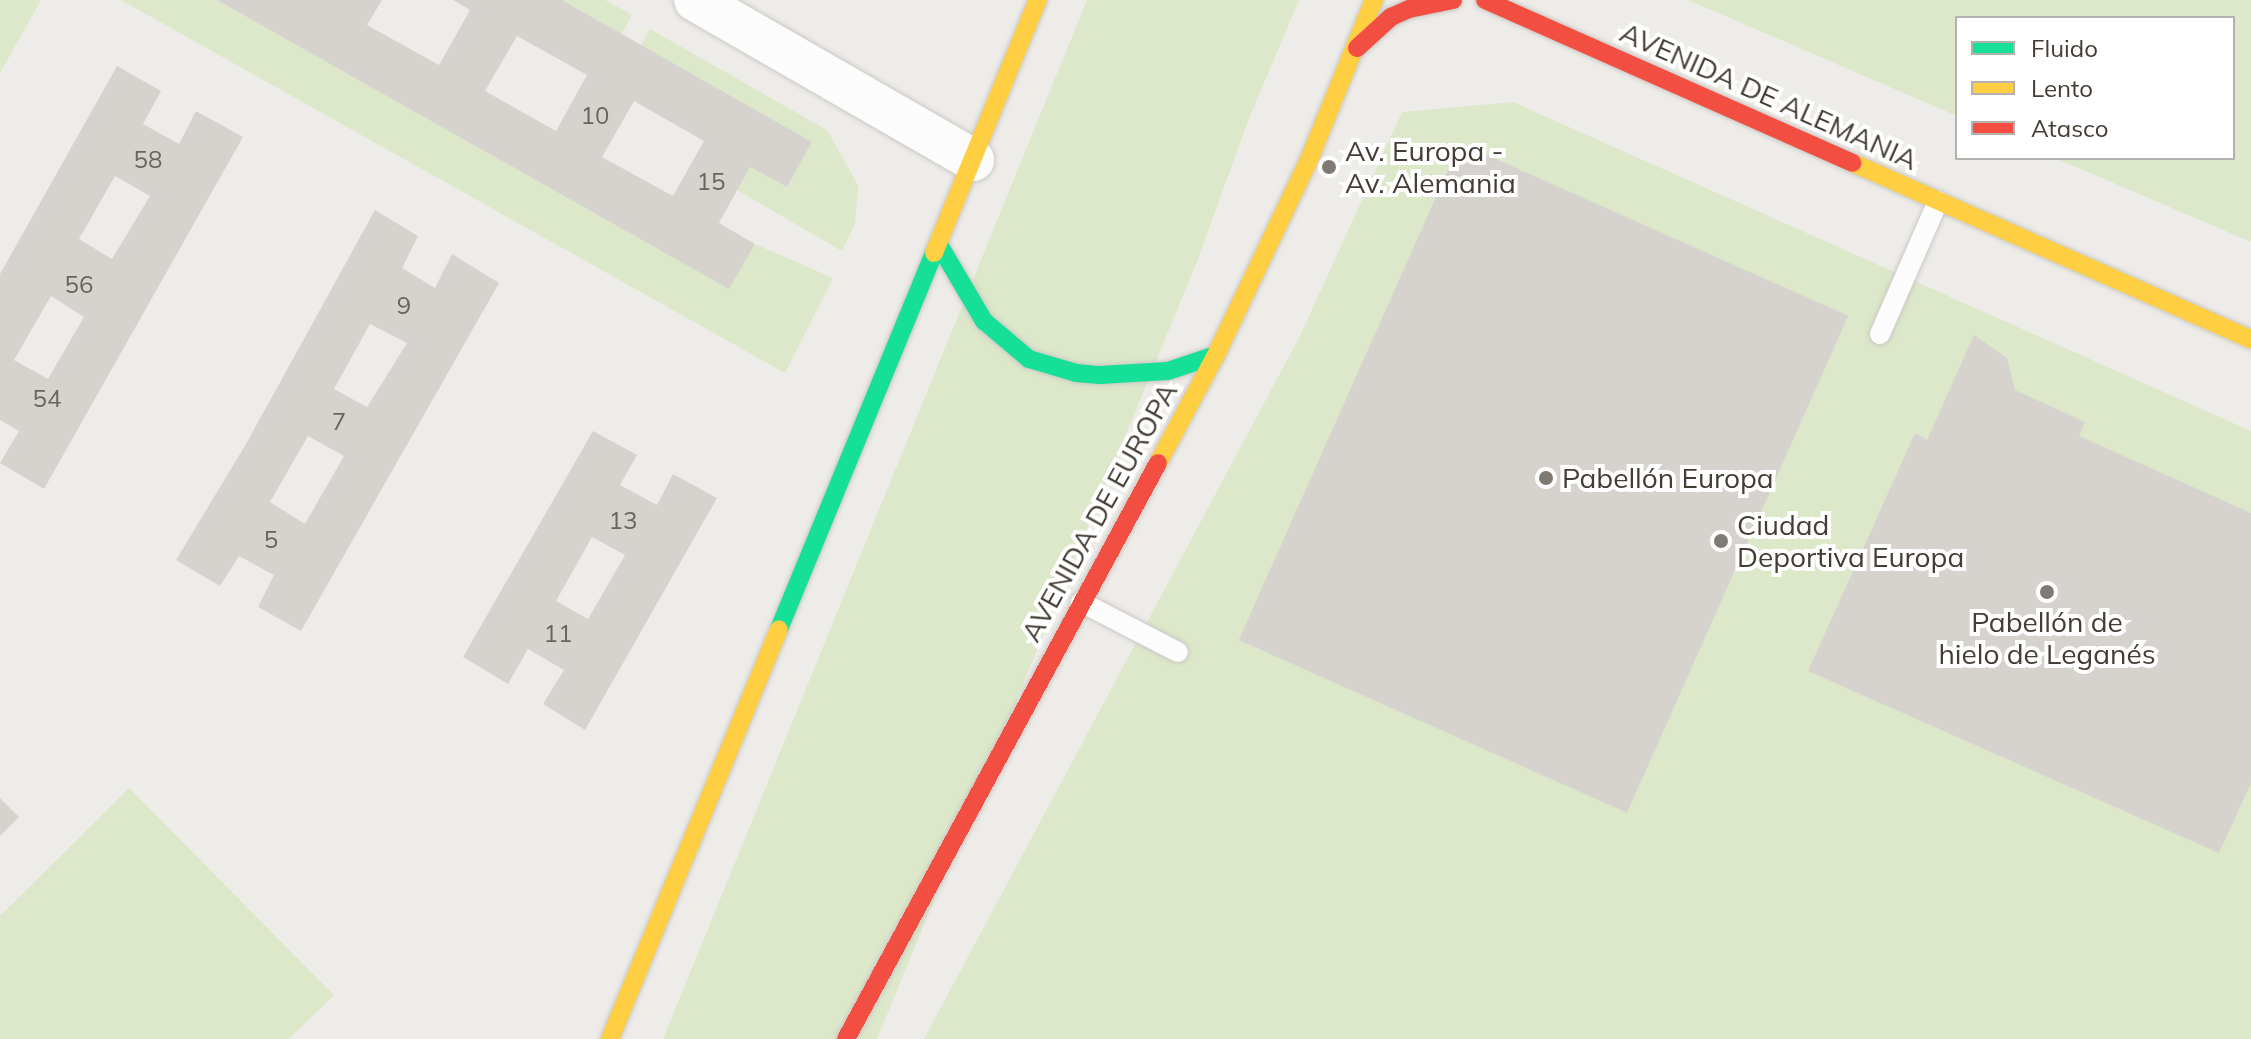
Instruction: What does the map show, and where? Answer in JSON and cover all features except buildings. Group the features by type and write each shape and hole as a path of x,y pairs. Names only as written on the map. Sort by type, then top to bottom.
{"main road":[{"path":"610,1039 1038,0"},
{"name":"AVENIDA DE EUROPA","path":"846,1039 1216,355 1278,230 1374,0"},
{"path":"1355,49 1391,17 1409,9 1453,0"},
{"name":"AVENIDA DE ALEMANIA","path":"1485,0 2251,339"},
{"path":"938,243 984,321 1012,348 1029,359 1076,373 1100,375 1168,371 1216,355"}],"street":[{"path":"695,0 973,160"}],"lane":[{"path":"1880,334 1938,201"},
{"path":"1081,602 1178,652"}],"green space":[{"path":"0,0 41,0 0,73"},
{"path":"121,0 217,0 729,288 755,244 833,278 785,373"},
{"path":"562,0 605,0 632,15 622,34"},
{"path":"1087,0 1299,0 1248,121 1198,259 877,1039 663,1039"},
{"path":"1688,0 2251,0 2251,242 2060,160 2235,160 2235,16 1955,16 1955,115"},
{"path":"650,29 827,130 858,185 855,224 842,251 737,190 750,167 787,187 812,142 641,45"},
{"name":"Ciudad Deportiva Europa","path":"1513,102 2251,431 2251,1039 924,1039 1300,336 1402,112"},
{"path":"129,788 334,995 289,1039 0,1039 0,916"}],"traffic: fast":[{"path":"938,243 984,321 1029,359 1076,373 1100,375 1168,371 1216,355"},
{"path":"779,629 934,253"}],"traffic: slow":[{"path":"934,253 1038,0"},
{"path":"1158,463 1216,355 1309,160 1374,0"},
{"path":"1853,163 2251,339"},
{"path":"610,1039 779,629"}],"traffic: jam":[{"path":"1357,48 1391,17 1409,9 1453,0"},
{"path":"1485,0 1853,163"},
{"path":"846,1039 1158,463"}],"place":[{"name":"Av. Europa - Av. Alemania","path":"1329,167"},
{"name":"Pabellón Europa","path":"1546,478"},
{"name":"Ciudad Deportiva Europa","path":"1721,541"},
{"name":"Pabellón de hielo de Leganés","path":"2047,592"}]}
